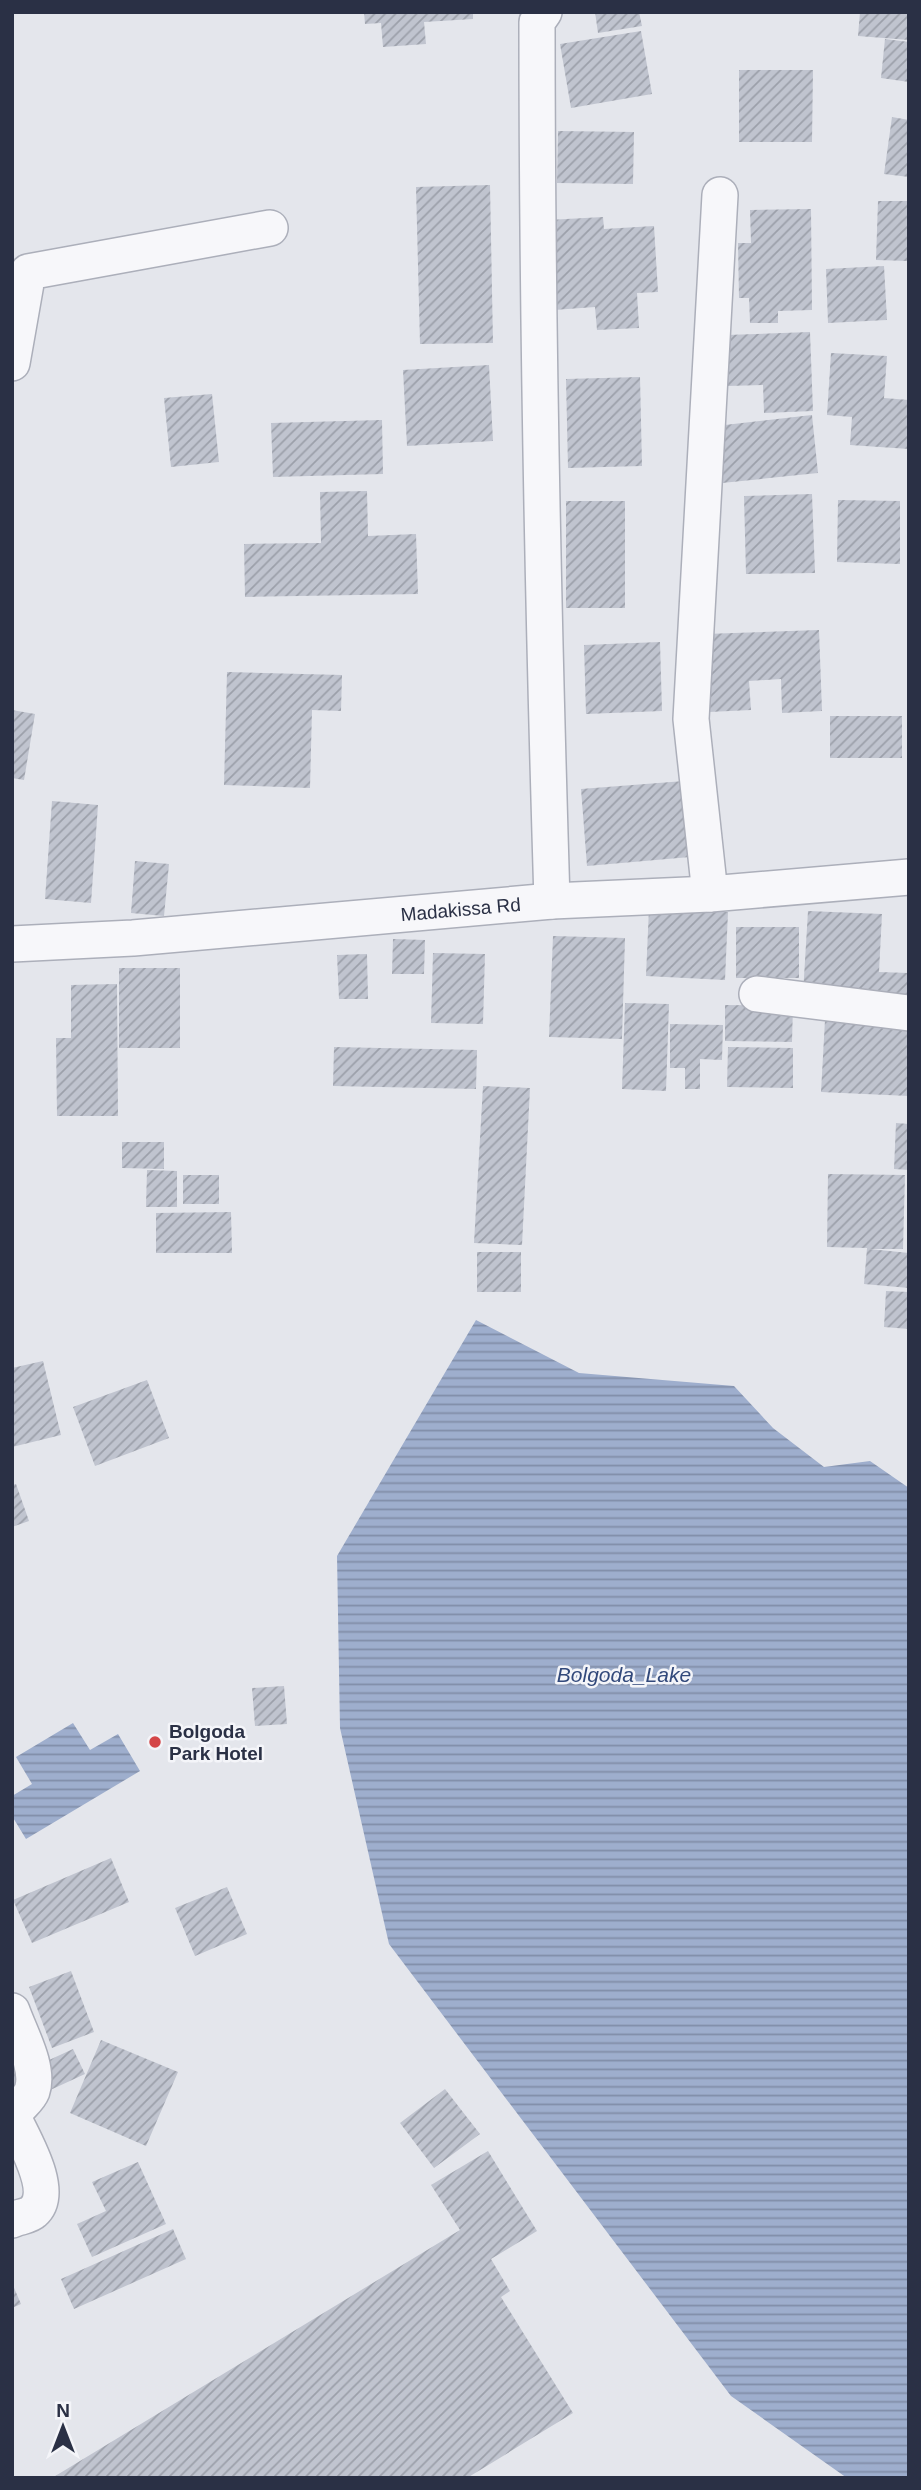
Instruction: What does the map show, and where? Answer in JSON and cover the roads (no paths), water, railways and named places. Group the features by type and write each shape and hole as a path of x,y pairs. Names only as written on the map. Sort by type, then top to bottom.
{"street":[{"path":"544,12 537,22 539,484 552,901"},
{"path":"710,894 691,719 720,195"},
{"path":"12,363 28,272 270,228"},
{"name":"Madakissa Rd","path":"12,944 133,938 552,901 710,894 909,877"},
{"path":"757,995 909,1013"},
{"path":"12,2011 34,2075 31,2093 18,2106 13,2117 40,2175 41,2199 33,2212 12,2220"}],"water":[{"name":"Bolgoda_Lake","path":"476,1320 579,1373 734,1386 773,1428 824,1467 870,1461 909,1488 909,2478 847,2478 731,2396 389,1944 340,1728 337,1556"},
{"path":"73,1723 90,1750 118,1734 140,1771 26,1839 12,1816 12,1796 32,1784 16,1757"}],"place":[{"name":"Bolgoda Park Hotel","path":"155,1742"}]}
